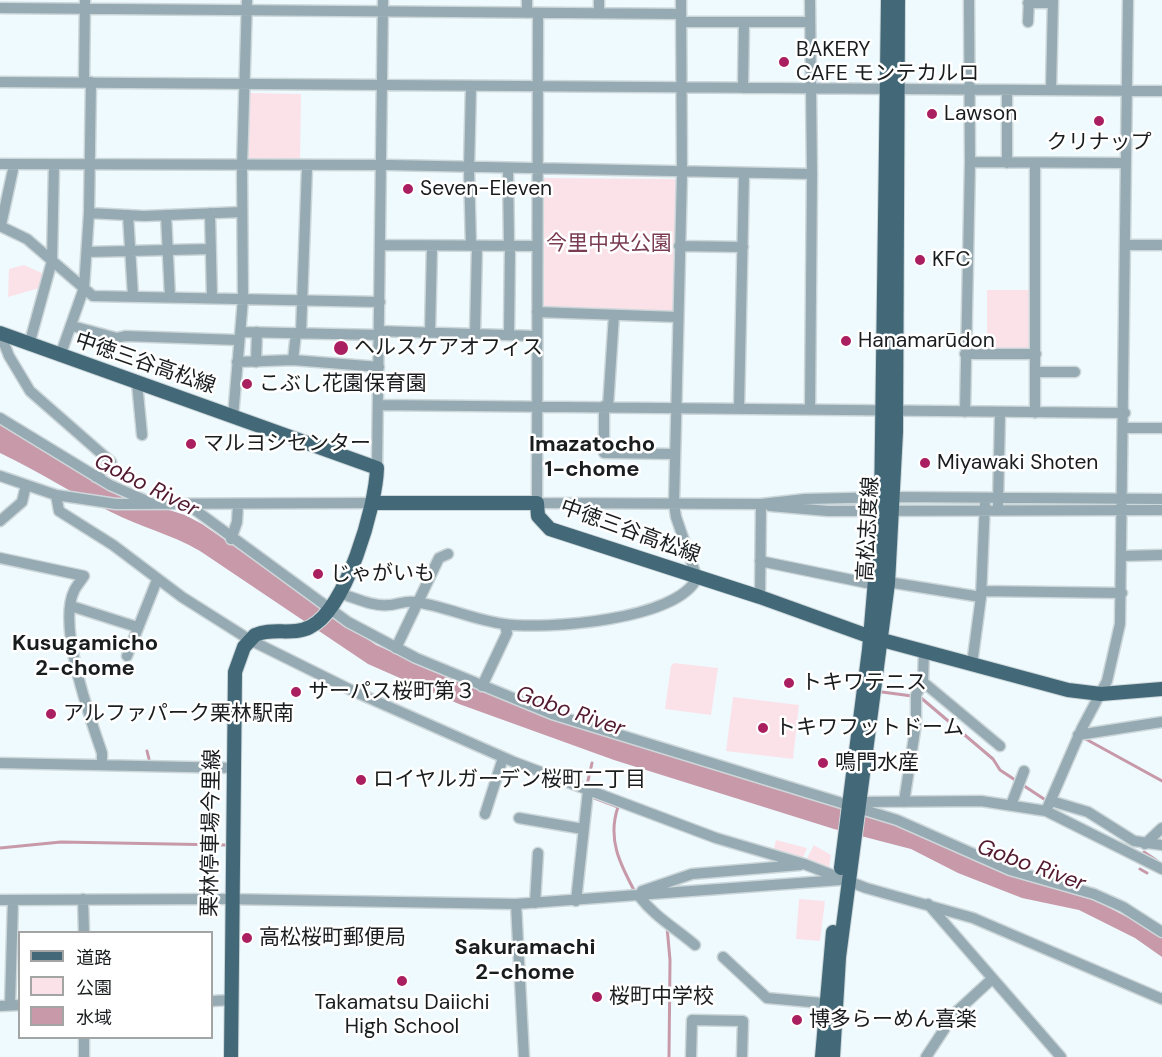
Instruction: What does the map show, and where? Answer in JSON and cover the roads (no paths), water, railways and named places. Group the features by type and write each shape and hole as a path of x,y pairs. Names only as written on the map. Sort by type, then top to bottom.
{"main road":[{"name":"高松志度線","path":"822,1057 876,639 887,503 890,411 892,89 888,0"},
{"name":"高松志度線","path":"892,89 898,0"},
{"name":"中徳三谷高松線","path":"0,333 377,468"},
{"path":"249,640 261,632 291,632 312,626 329,611 354,562 374,503 377,468"},
{"name":"中徳三谷高松線","path":"374,503 537,504 538,516 550,529 759,597 876,639 1068,690 1101,694 1161,691"},
{"name":"栗林停車場今里線","path":"231,1057 230,900 235,768 235,672 249,640"},
{"name":"高松志度線","path":"830,1004 833,1057"}],"street":[{"path":"527,0 532,14 538,87 537,504 761,504 806,499 887,503 1122,504 1162,499"},
{"path":"599,0 599,14"},
{"path":"339,593 386,606 407,601 417,602 505,625 566,624 641,613 685,594 693,588 698,578 676,517 674,504 682,172 681,0"},
{"path":"810,0 812,174 810,410"},
{"path":"965,412 970,162 969,0"},
{"path":"1048,806 1078,735 1101,694 1116,650 1122,593 1128,0"},
{"path":"1028,22 1029,2 1053,2 1051,90"},
{"path":"0,8 17,4 383,5 532,14 599,14 744,22 810,22"},
{"path":"60,356 84,288 87,252 88,82 85,4"},
{"path":"233,417 243,299 242,166 247,4"},
{"path":"377,468 383,5"},
{"path":"743,88 744,22"},
{"path":"0,82 1162,91"},
{"path":"471,86 469,169 474,246 475,334"},
{"path":"1007,90 1007,163"},
{"path":"970,162 1126,163"},
{"path":"1035,163 1035,413"},
{"path":"0,164 381,165 469,169 812,174"},
{"path":"14,165 1,226 27,239 93,296 380,302"},
{"path":"29,345 52,261 54,165"},
{"path":"292,360 302,300 307,166"},
{"path":"508,169 509,336"},
{"path":"740,409 744,174"},
{"path":"89,213 166,215 242,212"},
{"path":"210,213 212,298"},
{"path":"128,215 132,251 133,297"},
{"path":"166,215 170,297"},
{"path":"380,245 537,246"},
{"path":"1126,245 1162,245"},
{"path":"430,333 432,246"},
{"path":"679,246 743,247"},
{"path":"87,252 210,249"},
{"path":"537,312 677,317"},
{"path":"614,315 604,453 675,454"},
{"path":"72,326 117,338 125,336 239,336 257,332 537,336"},
{"path":"256,362 257,332"},
{"path":"0,333 9,356 30,391 111,462 96,477"},
{"path":"965,354 1036,354"},
{"path":"237,362 292,360 379,367"},
{"path":"1036,372 1075,372"},
{"path":"137,383 142,435"},
{"path":"378,405 1125,413"},
{"path":"998,504 1000,413"},
{"path":"0,418 96,477 155,504"},
{"path":"1124,428 1162,428"},
{"path":"0,476 56,495 84,500 155,504 374,503"},
{"path":"0,521 22,502 26,485"},
{"path":"56,495 59,511 113,545 157,580 249,640 353,691 503,758 588,791 716,838 804,864 844,881 928,904 999,928 1162,999"},
{"path":"187,504 329,611 375,639 482,686 552,714 922,830 1010,870 1094,894 1123,907 1162,932"},
{"path":"231,539 237,522 237,504"},
{"path":"759,597 761,504"},
{"path":"972,664 981,594 985,504"},
{"path":"1122,504 1162,510"},
{"path":"396,648 439,558 448,554"},
{"path":"1121,556 1162,555"},
{"path":"0,558 84,576 74,591 70,606 71,634 78,678 102,753 102,765"},
{"path":"760,561 882,583 981,594 1122,593"},
{"path":"127,656 157,580"},
{"path":"70,606 137,627"},
{"path":"482,686 507,633 505,625"},
{"path":"904,802 916,724 916,695 923,682 924,651"},
{"path":"923,682 1000,746"},
{"path":"1078,735 1162,722"},
{"path":"485,814 503,758"},
{"path":"0,763 235,768"},
{"path":"1011,805 1024,771"},
{"path":"576,901 588,791"},
{"path":"854,808 904,802 981,801 1048,806 1088,812 1129,837 1145,844 1162,845"},
{"path":"1048,806 1118,848 1162,869"},
{"path":"519,818 583,829"},
{"path":"1145,844 1162,828"},
{"path":"1118,848 1129,837"},
{"path":"535,903 538,853"},
{"path":"639,896 642,891 662,882 692,874 804,864"},
{"path":"0,900 516,904 844,881"},
{"path":"639,896 652,913 674,926 695,945"},
{"path":"83,899 84,931"},
{"path":"10,1005 13,900"},
{"path":"516,904 524,1057"},
{"path":"928,904 1061,1057"},
{"path":"723,957 767,998 830,1004"},
{"path":"926,1057 955,1013 992,979"},
{"path":"213,1001 231,1000"},
{"path":"691,1057 692,1020 743,1022 742,1057"},
{"path":"84,1039 84,1057"}],"water":[{"path":"0,422 153,505 185,515 202,524 376,645 467,685 600,734 901,827 1007,874 1096,901 1162,935 1162,957 1135,938 1079,910 1022,898 958,873 911,849 834,829 614,760 459,704 368,664 200,551 111,512 0,453"}],"waterway":[{"path":"882,692 912,696"},
{"path":"920,697 993,759 1000,770 1047,801"},
{"path":"1082,737 1162,781"},
{"path":"147,751 149,759"},
{"path":"587,785 592,763"},
{"path":"589,796 618,807 614,830 615,841 620,861 635,892"},
{"path":"0,848 61,842 225,845"},
{"path":"1144,854 1144,852 1156,860"},
{"path":"1140,869 1147,873"},
{"path":"667,927 670,960 669,1057"}],"place":[{"name":"BAKERY CAFE モンテカルロ","path":"784,62"},
{"name":"Lawson","path":"932,114"},
{"name":"クリナップ","path":"1099,121"},
{"name":"Seven-Eleven","path":"408,189"},
{"name":"KFC","path":"920,260"},
{"name":"Hanamarūdon","path":"846,341"},
{"name":"ヘルスケアオフィス","path":"341,348"},
{"name":"こぶし花園保育園","path":"247,384"},
{"name":"マルヨシセンター","path":"191,444"},
{"name":"Miyawaki Shoten","path":"925,463"},
{"name":"じゃがいも","path":"318,574"},
{"name":"トキワテニス","path":"789,683"},
{"name":"サーパス桜町第３","path":"296,692"},
{"name":"アルファパーク栗林駅南","path":"51,714"},
{"name":"トキワフットドーム","path":"763,728"},
{"name":"鳴門水産","path":"823,763"},
{"name":"ロイヤルガーデン桜町二丁目","path":"361,780"},
{"name":"高松桜町郵便局","path":"247,938"},
{"name":"Takamatsu Daiichi High School","path":"402,981"},
{"name":"桜町中学校","path":"597,997"},
{"name":"博多らーめん喜楽","path":"797,1020"}],"district":[{"name":"Imazatocho 1-chome","path":"592,458"},
{"name":"Kusugamicho 2-chome","path":"85,656"},
{"name":"Sakuramachi 2-chome","path":"525,960"}],"park label":[{"name":"今里中央公園","path":"609,244"}],"water label":[{"name":"Gobo River","path":"146,486"},
{"name":"Gobo River","path":"570,712"},
{"name":"Gobo River","path":"1031,866"}]}
